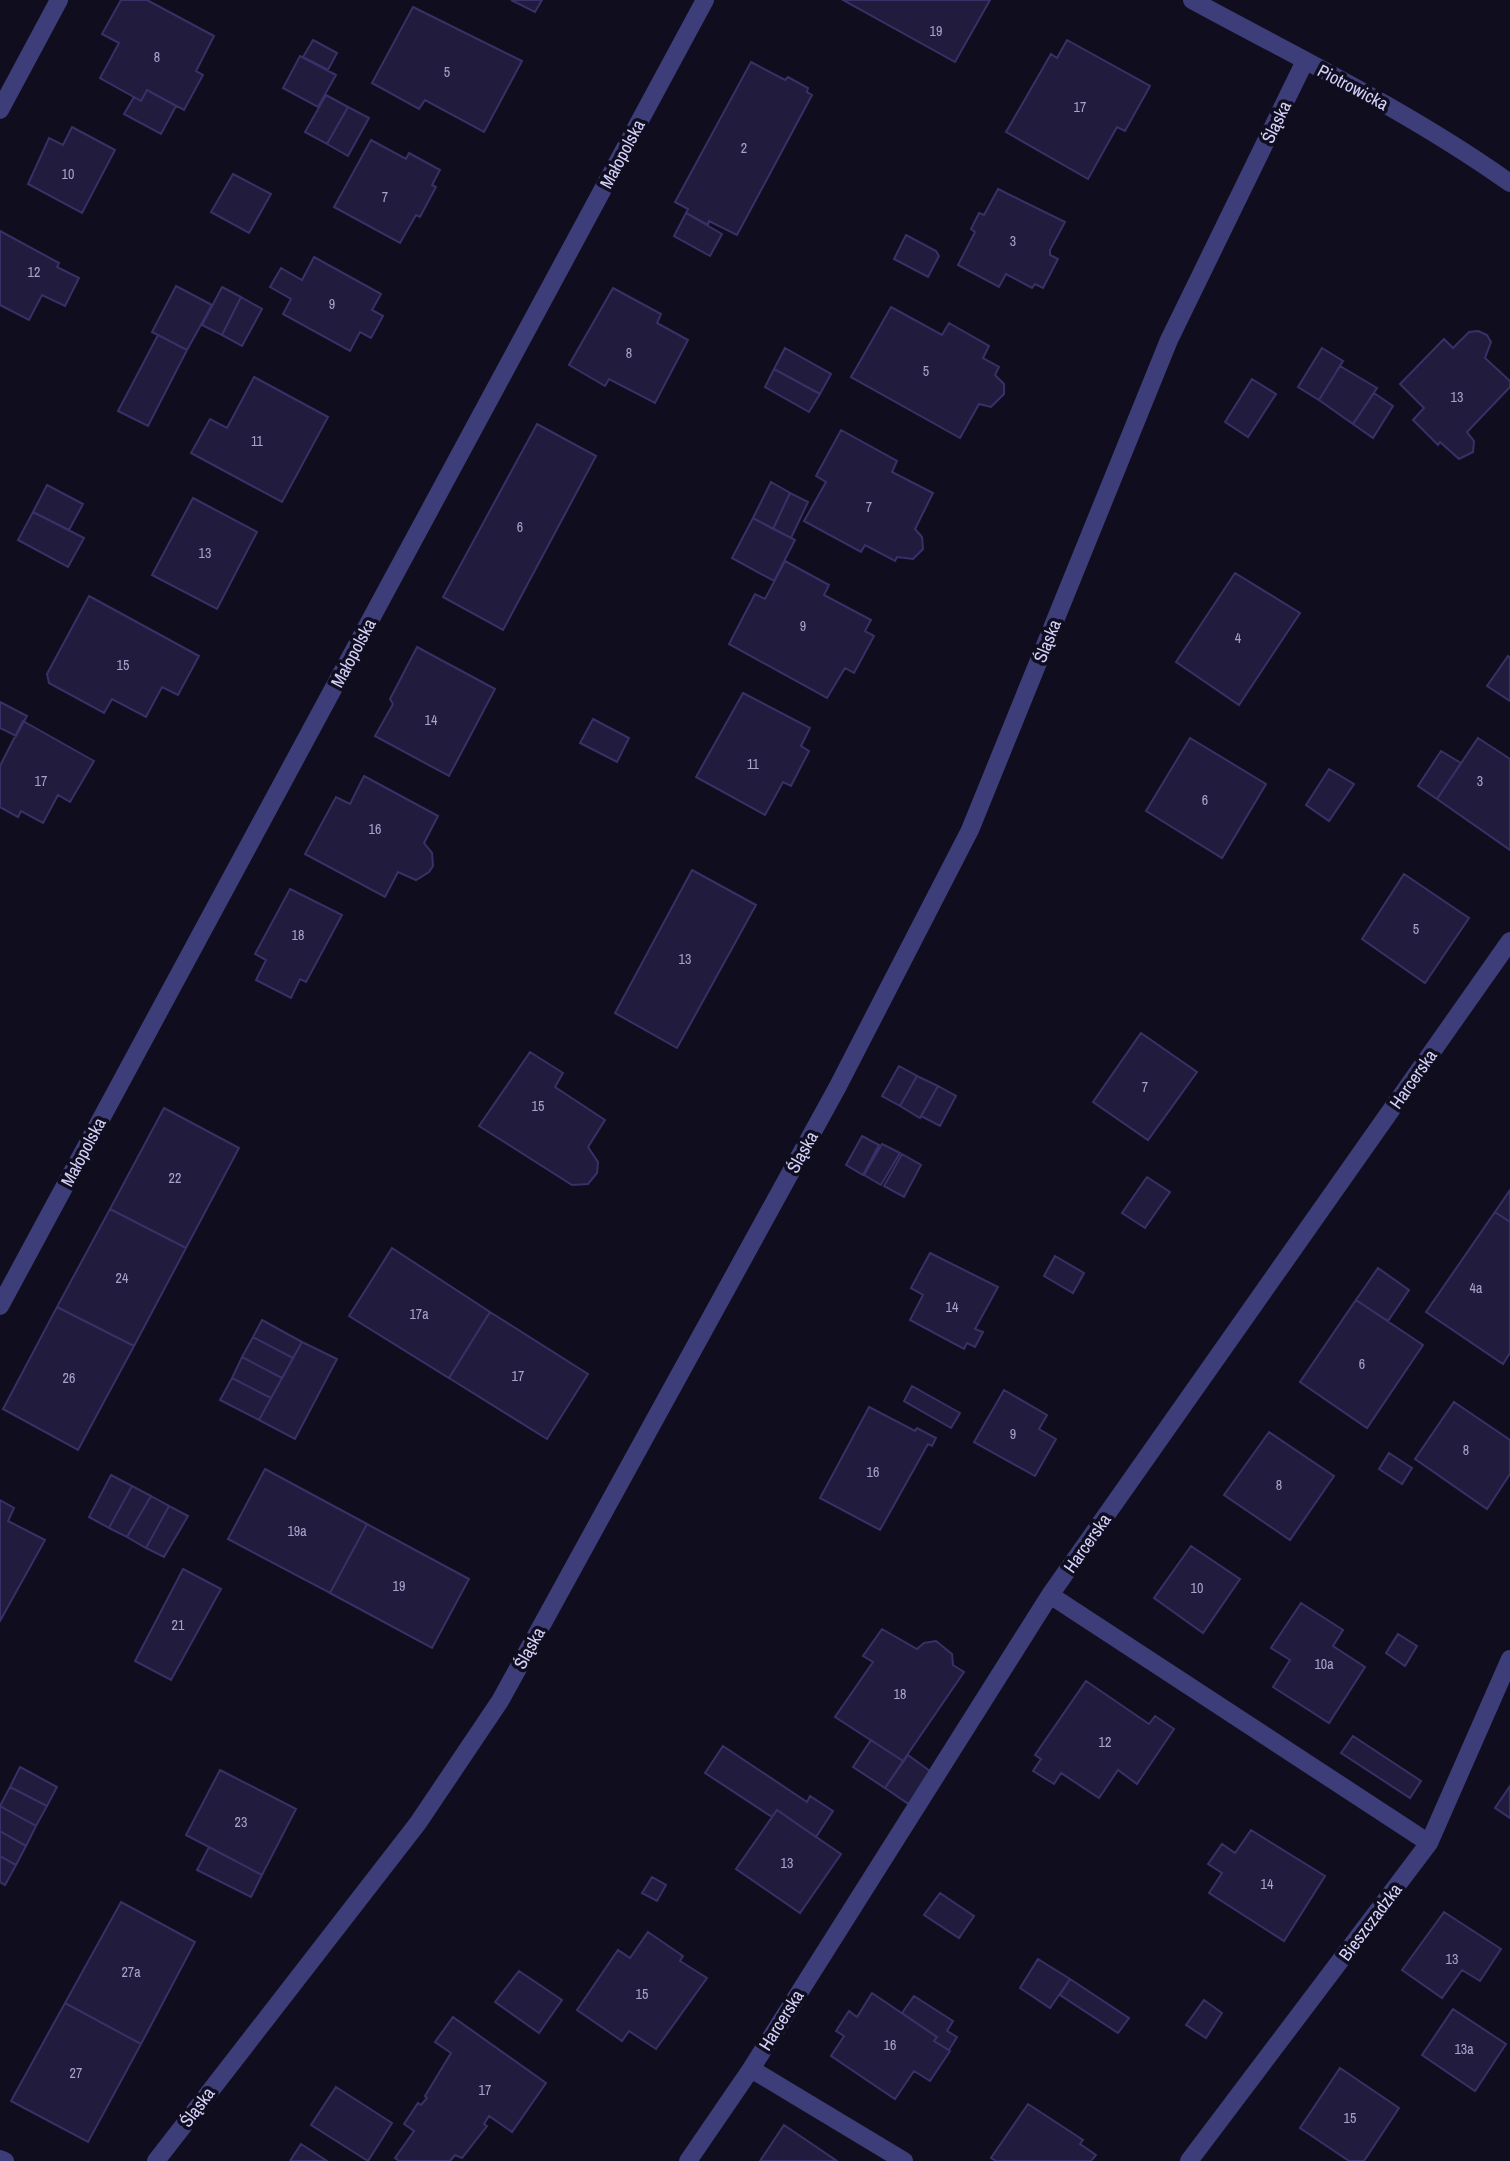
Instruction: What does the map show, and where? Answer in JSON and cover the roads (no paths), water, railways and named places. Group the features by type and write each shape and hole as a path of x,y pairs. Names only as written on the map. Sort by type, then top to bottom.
{"street":[{"path":"0,110 60,0"},
{"name":"Małopolska","path":"0,1306 705,0"},
{"name":"Piotrowicka","path":"1192,0 1440,136 1510,183"},
{"name":"Śląska","path":"156,2161 418,1823 500,1701 831,1100 970,830 1169,340 1305,61"},
{"name":"Harcerska","path":"688,2161 751,2069 1050,1595 1510,941"},
{"path":"1050,1595 1429,1843"},
{"name":"Bieszczadzka","path":"1189,2161 1429,1843 1510,1659"},
{"path":"751,2069 904,2161"},
{"path":"0,2159 5,2161"}]}
